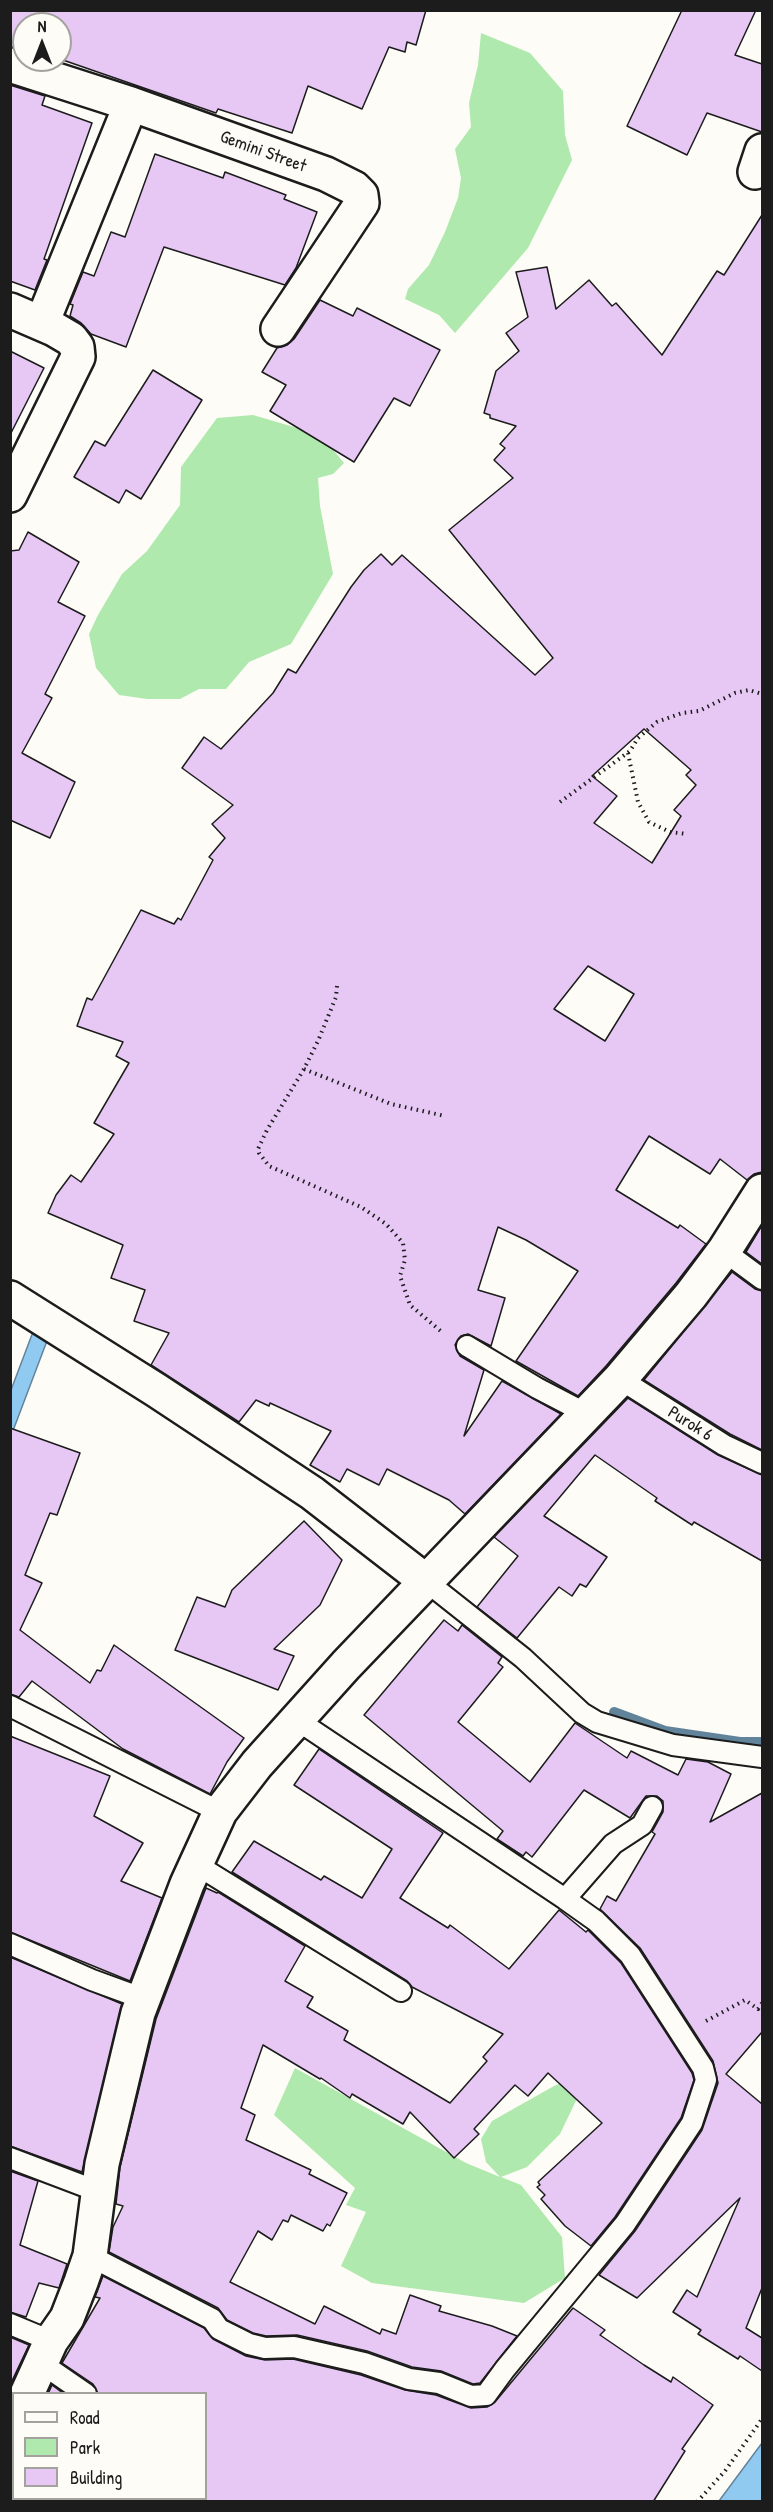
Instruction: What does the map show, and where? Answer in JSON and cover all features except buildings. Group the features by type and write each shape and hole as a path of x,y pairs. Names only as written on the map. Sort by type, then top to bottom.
{"street":[{"name":"Gemini Street","path":"10,65 131,104 326,174 354,188 361,195 362,203 278,329"},
{"path":"42,323 131,104"},
{"path":"10,310 42,323 71,339 77,347 78,357 10,495"},
{"path":"28,2392 46,2352 67,2318 90,2256 97,2191 138,2013 174,1917 220,1812 257,1764 346,1665 620,1379 691,1295 724,1251 762,1191"},
{"path":"10,1298 156,1389 312,1493 427,1582"}],"lane":[{"path":"724,1251 762,1280"},
{"path":"467,1346 537,1388 587,1414"},
{"name":"Purok 6","path":"620,1379 724,1445 762,1463"},
{"path":"427,1582 523,1658 582,1713 597,1722 673,1745 762,1756"},
{"path":"10,1706 220,1812"},
{"path":"90,2256 212,2319 219,2329 249,2344 265,2348 294,2347 364,2363 409,2379 439,2383 471,2396 486,2395 504,2369 626,2224 692,2123 706,2080 703,2068 630,1955 596,1921 565,1899 297,1720"},
{"path":"565,1899 613,1844 642,1825 652,1808"},
{"path":"196,1865 401,1991"},
{"path":"10,1944 144,1999"},
{"path":"10,2158 97,2191"},
{"path":"10,2325 46,2352 84,2392"}],"path":[{"path":"560,802 628,753 638,738 657,722 699,711 735,693 749,690 762,694"},
{"path":"628,753 638,802 650,822 670,832 687,834"},
{"path":"337,986 336,997 304,1069 258,1149 263,1161 269,1166 361,1207 386,1224 403,1243 405,1260 400,1276 410,1305 438,1330 467,1346"},
{"path":"304,1069 391,1104 446,1116"},
{"path":"681,2034 745,2000 758,2009 762,2003"},
{"path":"697,2502 725,2471 762,2419"}],"green space":[{"path":"481,33 530,53 563,91 565,135 572,160 528,248 455,333 439,315 405,299 408,289 429,265 458,198 461,178 455,149 471,127 469,103 478,65"},
{"path":"253,415 321,435 344,463 333,474 318,478 320,506 333,574 291,644 249,662 226,689 199,689 180,699 147,699 119,695 96,668 89,634 98,615 122,574 147,551 180,505 181,467 217,418"},
{"path":"295,2068 466,2163 500,2177 486,2162 481,2139 492,2121 554,2086 575,2077 583,2086 560,2134 527,2167 501,2177 521,2185 562,2237 565,2278 524,2303 372,2283 341,2266 366,2212 346,2205 355,2188 274,2115"}],"water":[{"path":"39,1316 53,1325 11,1436 11,1390"},
{"path":"762,2443 761,2501 719,2501"}],"waterway":[{"path":"614,1712 665,1731 740,1742 762,1742"}]}
